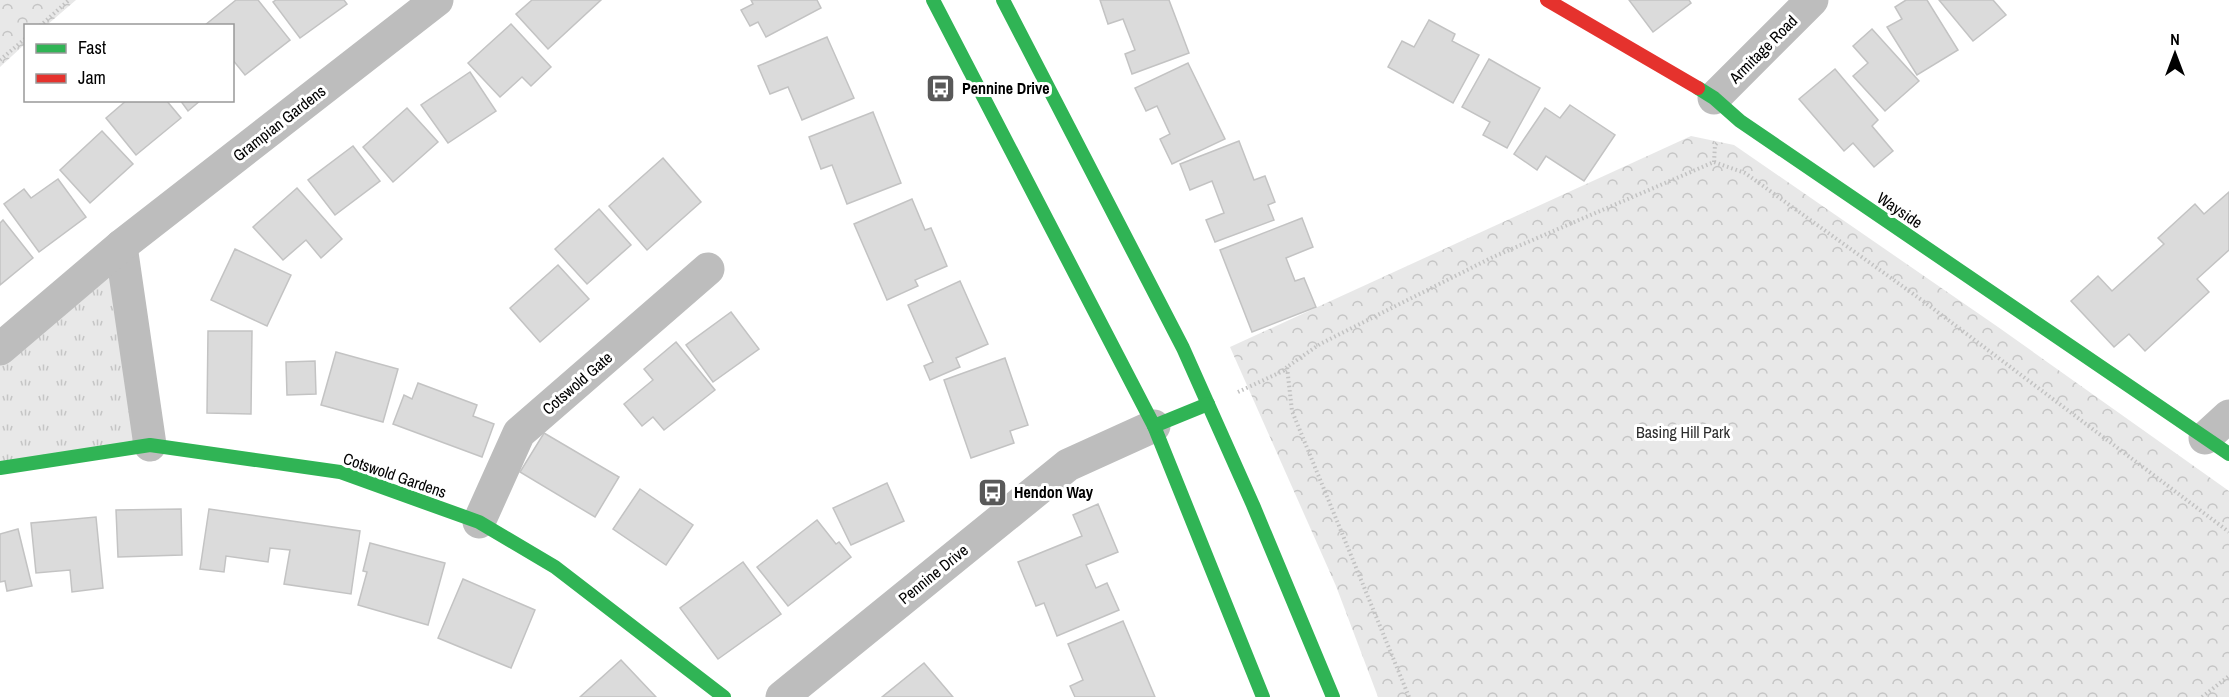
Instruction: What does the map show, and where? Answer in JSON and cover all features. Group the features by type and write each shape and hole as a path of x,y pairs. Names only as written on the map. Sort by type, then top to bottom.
{"main road":[{"path":"933,0 1154,426 1263,697"},
{"path":"1003,0 1183,348 1333,697"},
{"name":"Wayside","path":"1547,0 1714,98 1740,121 2217,446"},
{"path":"1154,426 1208,404"},
{"name":"Cotswold Gardens","path":"0,468 150,445 340,472 479,522 555,567 724,697"}],"street":[{"name":"Grampian Gardens","path":"0,349 121,246 437,0"},
{"name":"Armitage Road","path":"1714,98 1812,0"},
{"path":"121,246 150,445"},
{"name":"Cotswold Gate","path":"479,522 519,433 708,269"},
{"path":"2217,446 2229,416"},
{"name":"Pennine Drive","path":"782,697 1068,465 1154,426"}],"path":[{"path":"42,24 69,0"},
{"path":"0,60 24,40"},
{"path":"1237,392 1283,370 1320,344 1493,257 1714,162 1745,173 1923,301 2229,532"},
{"path":"1287,367 1292,411 1409,697"},
{"path":"2202,697 2229,676"}],"green space":[{"path":"0,0 76,0 48,24 24,24 24,45 0,67"},
{"name":"Basing Hill Park","path":"1691,136 1734,145 1998,327 2229,491 2229,697 1378,697 1336,586 1230,347"},
{"path":"121,246 150,445 0,468 0,349"}],"building":[{"path":"236,0 258,0 290,40 245,75 234,61 234,24 206,24"},
{"path":"276,0 344,0 347,4 300,38 273,2"},
{"path":"532,0 601,0 548,49 516,14"},
{"path":"751,0 817,0 821,8 766,37 758,22 750,26 741,10 753,4"},
{"path":"1100,0 1169,0 1189,53 1132,74 1125,54 1135,50 1123,19 1108,24"},
{"path":"1629,0 1689,0 1691,3 1653,32"},
{"path":"1906,0 1927,0 1958,50 1917,75 1887,27 1902,19 1895,7"},
{"path":"1939,0 1993,0 2006,15 1973,41"},
{"path":"1429,20 1455,34 1452,41 1479,55 1453,103 1388,67 1402,41 1414,47"},
{"path":"511,24 551,67 531,86 522,77 500,97 468,63"},
{"path":"1872,29 1919,81 1885,111 1853,76 1868,63 1853,46"},
{"path":"827,37 854,98 802,120 788,87 770,94 758,66"},
{"path":"1489,59 1540,88 1507,148 1483,135 1490,122 1462,107"},
{"path":"1188,63 1225,139 1172,164 1160,139 1170,134 1157,106 1146,111 1135,88"},
{"path":"1835,69 1878,120 1872,126 1893,151 1874,167 1853,143 1844,151 1799,99"},
{"path":"470,72 496,111 448,143 421,105"},
{"path":"125,102 168,102 181,118 136,155 106,118"},
{"path":"181,102 199,102 188,111"},
{"path":"1570,105 1615,135 1584,181 1546,156 1537,170 1514,154 1545,108 1560,118"},
{"path":"407,108 438,142 393,182 363,147"},
{"path":"873,112 901,183 847,204 832,165 821,169 809,137"},
{"path":"102,131 133,164 90,203 60,170"},
{"path":"1239,141 1254,180 1265,176 1275,202 1268,205 1274,220 1215,242 1206,220 1224,213 1212,181 1190,190 1180,164"},
{"path":"353,146 380,181 335,215 308,180"},
{"path":"663,158 701,202 647,250 609,206"},
{"path":"58,179 86,217 39,252 4,204 24,189 31,198"},
{"path":"297,188 342,239 321,258 306,240 283,260 253,227"},
{"path":"2229,192 2229,250 2197,279 2209,292 2145,351 2129,334 2114,347 2071,301 2098,276 2112,291 2164,244 2158,238 2195,204 2204,214"},
{"path":"912,199 925,230 931,228 947,266 915,280 918,286 887,300 854,224"},
{"path":"599,209 631,245 587,284 555,249"},
{"path":"1302,218 1313,247 1286,258 1295,281 1304,278 1316,307 1252,332 1220,250"},
{"path":"3,220 33,258 0,285 0,223"},
{"path":"235,249 291,275 267,326 211,300"},
{"path":"558,265 589,299 540,342 510,308"},
{"path":"960,281 988,344 956,358 960,367 930,380 924,366 933,362 908,305"},
{"path":"731,312 759,349 713,382 686,345"},
{"path":"208,331 252,331 251,414 207,413"},
{"path":"676,342 715,390 664,430 653,417 642,426 624,404 653,380 644,369"},
{"path":"336,352 398,369 383,422 321,405"},
{"path":"1005,358 1028,425 1010,431 1014,443 971,458 944,380"},
{"path":"315,361 316,394 287,395 286,362"},
{"path":"418,383 477,405 473,416 494,424 482,457 393,424 404,395 412,399"},
{"path":"544,433 619,477 595,517 520,472"},
{"path":"887,483 904,521 851,545 833,508"},
{"path":"640,489 693,525 666,565 613,529"},
{"path":"1098,504 1118,552 1086,565 1096,588 1107,583 1119,610 1057,636 1044,603 1036,606 1018,562 1082,536 1073,515"},
{"path":"181,509 182,555 118,557 116,510"},
{"path":"209,509 360,531 351,594 284,584 290,550 270,548 268,562 226,556 224,572 200,569"},
{"path":"96,517 103,588 72,592 70,570 36,573 31,523"},
{"path":"817,520 836,544 839,542 851,557 788,606 757,567"},
{"path":"18,529 32,586 7,591 5,581 0,582 0,534"},
{"path":"370,543 445,563 428,625 358,605 367,572 363,571"},
{"path":"743,562 781,614 718,659 680,608"},
{"path":"463,579 535,610 511,668 438,638"},
{"path":"1123,621 1155,697 1075,697 1070,686 1083,680 1068,644"},
{"path":"621,660 656,697 580,697"},
{"path":"924,663 953,697 882,697"}],"traffic: fast":[{"path":"933,0 1154,426 1263,697"},
{"path":"1003,0 1183,348 1253,505 1333,697"},
{"path":"1698,88 1714,98 1740,121 2229,454"},
{"path":"1154,426 1208,404"},
{"path":"0,468 150,445 340,472 479,522 555,567 724,697"}],"traffic: jam":[{"path":"1547,0 1698,88"}],"place":[{"name":"Pennine Drive","path":"941,88"},
{"name":"Hendon Way","path":"993,492"}]}
